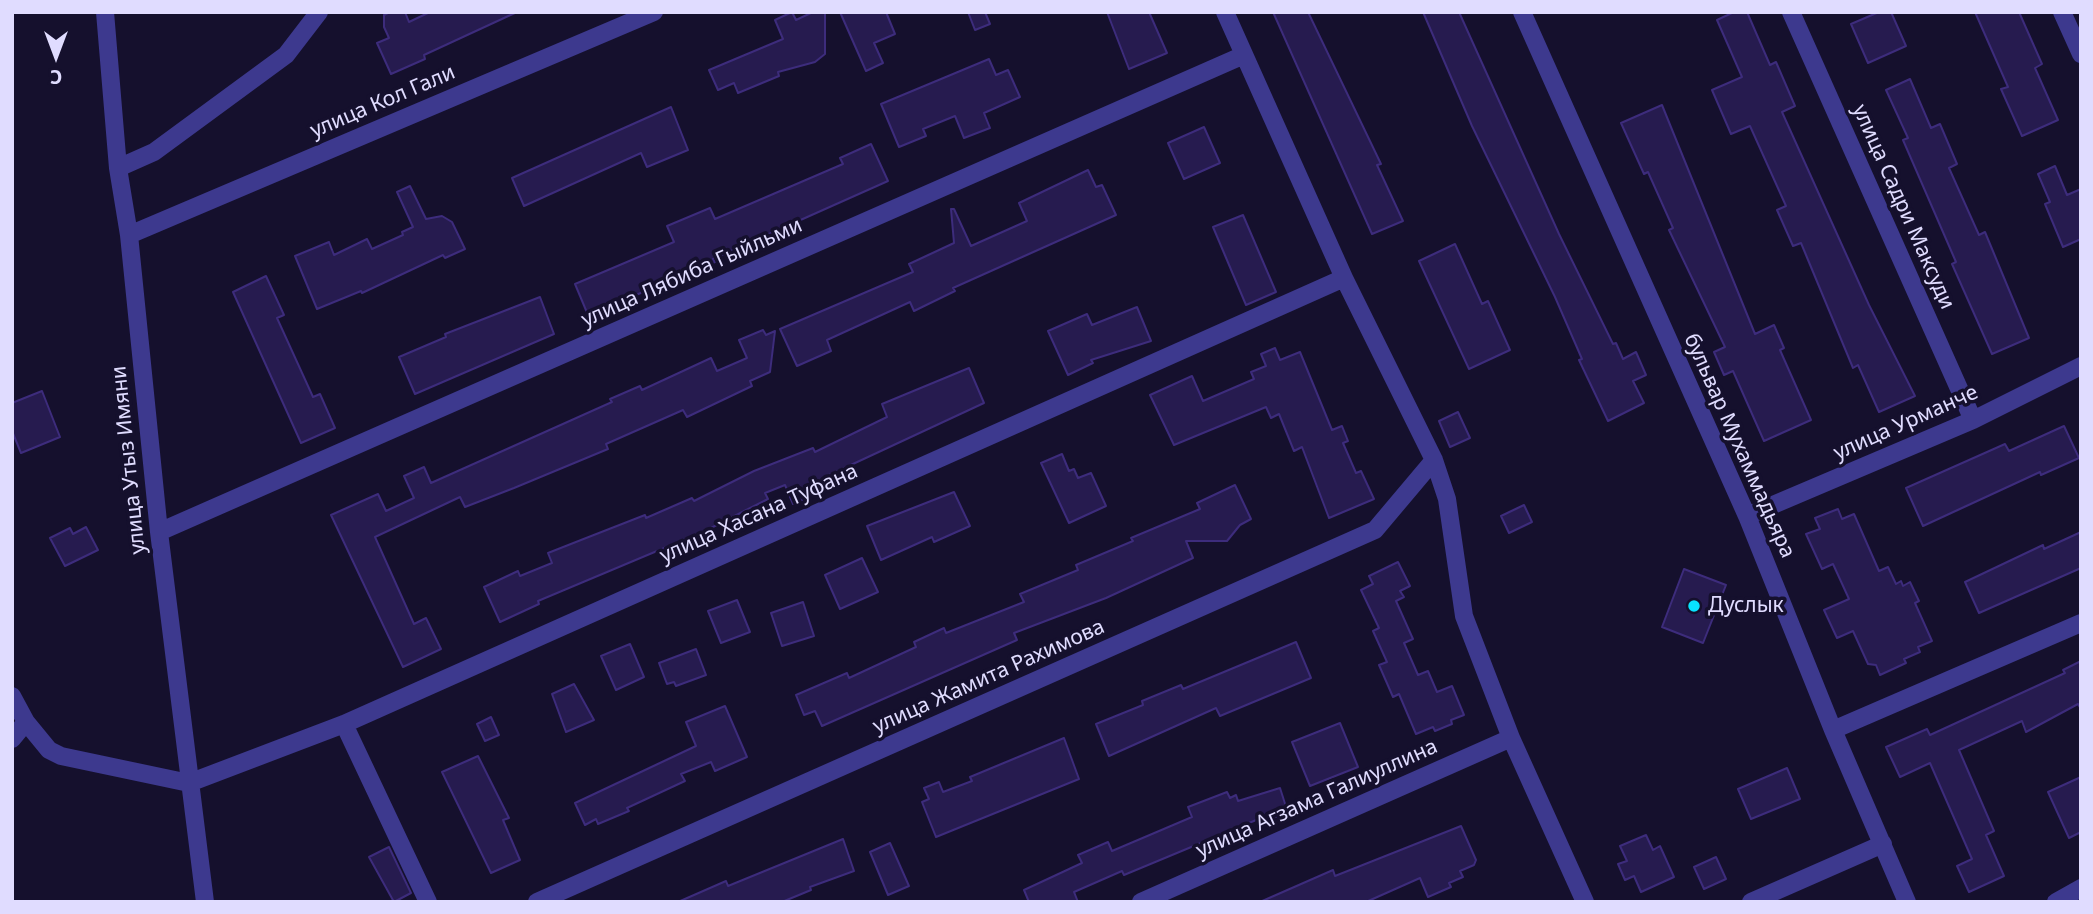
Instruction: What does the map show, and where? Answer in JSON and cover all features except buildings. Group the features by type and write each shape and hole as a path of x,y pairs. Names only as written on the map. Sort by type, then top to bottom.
{"street":[{"name":"улица Утыз Имяни","path":"105,12 118,168 129,234 159,532 205,902"},
{"path":"118,168 154,152 286,55 319,12"},
{"name":"улица Кол Гали","path":"129,234 654,12"},
{"path":"1225,12 1344,278 1434,460 1447,499 1464,616 1511,738 1585,902"},
{"name":"бульвар Мухаммадьяра","path":"1522,12 1746,516 1907,902"},
{"name":"улица Садри Максуди","path":"1791,12 1973,420"},
{"path":"2062,12 2081,54"},
{"name":"улица Лябиба Гыйльми","path":"159,532 1244,55"},
{"name":"улица Хасана Туфана","path":"189,783 344,724 1344,278"},
{"name":"улица Урманче","path":"1746,516 1973,420 2081,366"},
{"name":"улица Жамита Рахимова","path":"537,902 1376,530 1434,460"},
{"path":"1833,730 2081,622"},
{"path":"12,696 26,722 48,750 61,756 189,783"},
{"path":"12,739 26,722"},
{"path":"344,724 428,902"},
{"name":"улица Агзама Галиуллина","path":"1141,902 1511,738"},
{"path":"1751,902 1883,844"},
{"path":"2056,902 2081,888"}],"place":[{"name":"Дуслык","path":"1694,606"}]}
